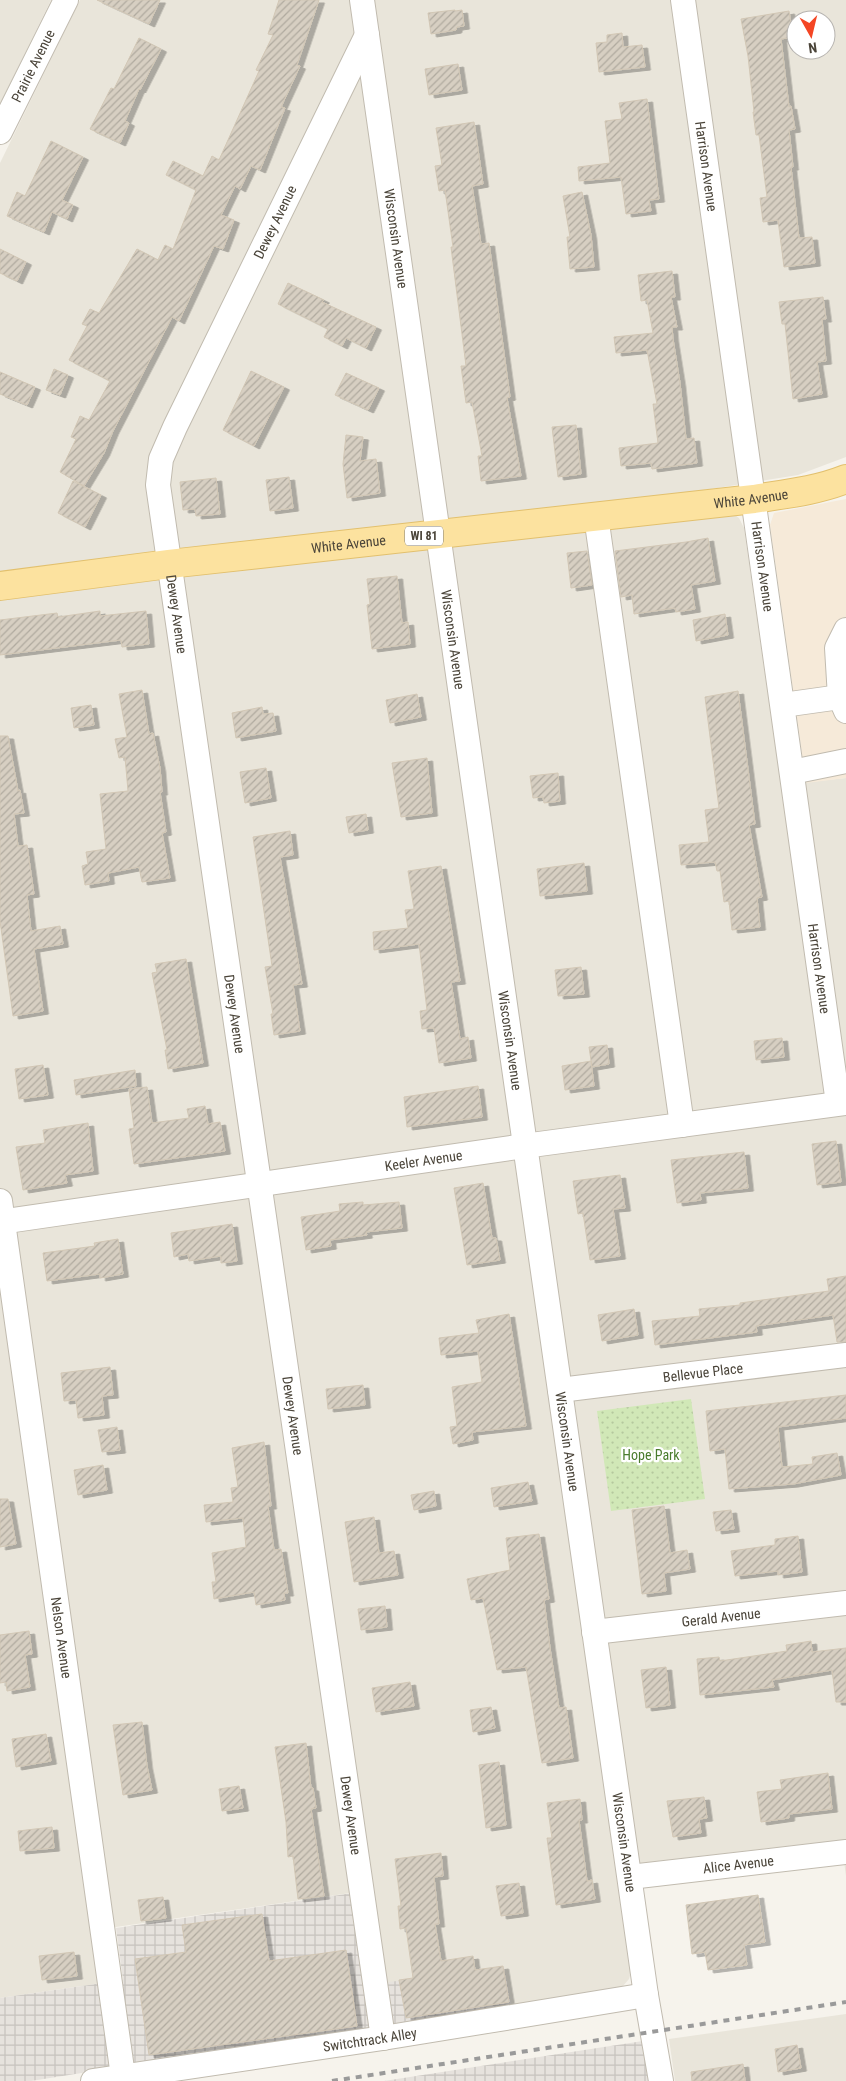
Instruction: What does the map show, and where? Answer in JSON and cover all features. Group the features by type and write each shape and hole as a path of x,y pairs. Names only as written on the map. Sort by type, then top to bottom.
{"main road":[{"name":"White Avenue","path":"0,586 169,564 754,499 830,486 846,479"}],"street":[{"name":"Prairie Avenue","path":"0,132 6,107 66,0"},
{"name":"Wisconsin Avenue","path":"362,0 524,1146 646,1995 661,2081"},
{"name":"Harrison Avenue","path":"683,0 792,772 842,1103"},
{"name":"Dewey Avenue","path":"367,35 175,427 162,459 158,485 261,1185 383,2038"},
{"path":"596,516 682,1125"},
{"path":"783,705 843,704 837,648 846,630"},
{"path":"792,772 846,761"},
{"name":"Keeler Avenue","path":"1,1215 261,1185 524,1146 842,1103"},
{"name":"Nelson Avenue","path":"1,1215 123,2076"},
{"name":"Bellevue Place","path":"560,1390 846,1355"},
{"name":"Gerald Avenue","path":"594,1632 846,1603"},
{"name":"Alice Avenue","path":"630,1877 846,1852"},
{"name":"Switchtrack Alley","path":"94,2081 383,2038 646,1995"}],"shaded area":[{"path":"0,0 51,0 0,104"},
{"path":"80,0 846,0 846,457 798,475 705,490 0,572 0,163"},
{"path":"846,499 846,778 806,783 770,525 774,513"},
{"path":"732,513 739,518 744,528 781,785 846,778 846,1876 841,1840 615,1866 631,1972 629,1979 623,1986 614,1989 511,2005 504,1967 386,1983 371,1890 95,1930 102,1983 0,1998 0,597"},
{"path":"353,1893 366,1985 504,1967 511,2005 31,2081 0,2081 0,1998 123,1980 116,1928"},
{"path":"846,2014 846,2081 675,2081 669,2039"},
{"path":"643,2041 649,2081 384,2081"}],"green space":[{"name":"Hope Park","path":"691,1399 705,1499 611,1511 597,1411"}],"building":[{"path":"97,0 160,0 149,24"},
{"path":"279,0 319,0 297,65 300,66 281,107 285,108 260,170 251,166 240,189 235,186 221,215 234,220 223,249 214,246 179,321 172,317 113,431 104,453 84,486 60,472 76,439 71,437 80,416 89,420 110,381 69,360 87,326 82,324 90,309 99,313 137,249 158,260 165,245 173,249 196,190 166,175 173,161 203,176 212,156 219,160 259,71 256,70 273,35 268,34"},
{"path":"462,10 464,26 457,27 456,30 431,34 428,13"},
{"path":"786,12 786,38 781,39 789,107 791,106 795,129 789,130 799,238 812,237 815,263 784,267 778,220 763,222 760,198 767,197 759,135 756,135 748,56 741,19"},
{"path":"622,33 623,47 642,45 645,67 599,72 596,43 607,42 607,35"},
{"path":"139,38 161,49 139,89 125,121 129,123 120,143 90,129 111,88 114,89"},
{"path":"458,64 462,90 429,95 425,69"},
{"path":"647,99 659,199 649,200 651,211 626,214 621,177 579,181 578,167 610,163 605,121 622,119 619,103"},
{"path":"474,122 483,184 472,186 481,244 489,243 510,397 507,398 521,476 481,481 478,456 482,456 472,402 466,403 461,366 466,366 445,190 439,191 435,166 442,165 436,128"},
{"path":"51,141 83,157 62,200 73,205 67,219 52,212 44,232 7,216 17,192 25,196"},
{"path":"582,192 591,235 594,267 570,269 567,237 570,237 563,196"},
{"path":"0,249 26,262 17,281 0,273"},
{"path":"672,271 675,297 671,297 677,327 672,327 673,339 686,439 694,438 697,463 652,469 651,463 621,466 619,448 658,443 653,404 657,404 647,350 616,353 614,337 653,333 647,300 641,301 638,275"},
{"path":"288,283 324,300 322,302 376,327 366,348 346,338 342,346 324,337 328,329 278,304"},
{"path":"823,297 826,319 822,319 826,361 817,362 822,394 793,399 785,324 782,324 779,302"},
{"path":"54,369 68,375 60,395 46,390"},
{"path":"251,371 284,387 254,446 223,430"},
{"path":"0,372 35,387 27,405 0,394"},
{"path":"346,373 379,388 368,410 335,395"},
{"path":"576,425 581,474 558,477 552,427"},
{"path":"346,435 363,437 360,461 376,459 380,493 347,498 343,464"},
{"path":"289,477 293,508 270,511 266,480"},
{"path":"216,478 220,514 196,516 195,509 183,510 180,482"},
{"path":"73,481 101,495 85,527 58,513"},
{"path":"708,538 715,581 691,585 695,609 676,612 675,608 634,614 632,595 621,597 615,551"},
{"path":"587,551 592,585 571,588 567,553"},
{"path":"397,576 402,623 408,622 410,644 372,649 367,605 370,604 367,579"},
{"path":"100,611 100,616 146,611 149,644 122,647 121,640 0,655 0,620 57,613 58,617"},
{"path":"725,614 728,635 696,641 693,620"},
{"path":"142,690 149,734 153,733 160,768 162,792 160,792 166,832 162,833 170,878 142,882 139,867 108,873 109,881 85,885 82,866 88,864 86,852 106,849 100,794 128,791 125,757 119,758 115,739 127,737 119,694"},
{"path":"738,691 755,824 749,825 762,897 757,898 760,927 732,930 729,901 724,902 720,871 717,871 715,862 681,865 679,845 709,842 705,810 719,808 705,697"},
{"path":"417,694 421,717 390,723 386,700"},
{"path":"91,705 94,725 74,728 71,708"},
{"path":"262,707 263,714 273,713 276,731 236,738 232,713"},
{"path":"0,736 8,736 24,813 14,814 18,846 27,845 34,894 27,895 31,931 60,926 63,944 34,949 43,1011 13,1016 0,921"},
{"path":"427,758 432,813 401,817 392,763"},
{"path":"266,768 271,798 245,803 240,772"},
{"path":"558,773 560,801 544,803 543,797 533,798 530,776"},
{"path":"366,814 368,830 349,833 346,817"},
{"path":"290,831 293,855 280,857 302,984 293,985 300,1031 274,1035 271,1014 273,1014 265,967 272,966 253,837"},
{"path":"584,863 587,891 540,896 537,869"},
{"path":"441,866 460,981 451,982 460,1039 468,1037 471,1058 439,1063 434,1028 422,1029 420,1011 427,1010 419,944 374,950 373,932 408,928 405,910 414,909 408,871"},
{"path":"186,959 203,1063 168,1069 165,1050 167,1050 152,973 157,972 155,964"},
{"path":"581,967 584,994 558,996 555,970"},
{"path":"782,1038 784,1057 756,1060 754,1041"},
{"path":"607,1045 609,1064 592,1067 589,1047"},
{"path":"591,1061 594,1086 565,1090 562,1066"},
{"path":"43,1065 48,1095 19,1099 15,1069"},
{"path":"135,1070 136,1086 76,1095 74,1080"},
{"path":"478,1086 482,1117 407,1127 404,1097"},
{"path":"147,1087 152,1123 189,1118 187,1109 205,1106 208,1124 220,1122 225,1151 134,1164 129,1129 134,1128 129,1089"},
{"path":"88,1123 93,1171 65,1175 67,1183 23,1190 16,1147 45,1143 43,1130"},
{"path":"836,1141 841,1182 817,1185 812,1144"},
{"path":"744,1152 748,1188 700,1193 701,1200 677,1203 671,1160"},
{"path":"620,1175 625,1208 613,1209 620,1256 590,1260 583,1213 578,1214 573,1181"},
{"path":"483,1183 492,1238 496,1238 500,1260 467,1265 454,1188"},
{"path":"363,1202 363,1205 399,1202 402,1228 366,1232 367,1235 330,1240 331,1246 306,1250 301,1217 340,1211 339,1204"},
{"path":"232,1224 237,1261 221,1263 221,1256 189,1261 188,1254 174,1257 171,1233"},
{"path":"118,1239 123,1274 100,1278 100,1274 47,1281 43,1253 95,1246 94,1243"},
{"path":"846,1276 846,1342 837,1342 833,1315 756,1326 757,1332 655,1345 652,1321 700,1316 699,1309 740,1305 740,1303 829,1291 827,1279"},
{"path":"634,1309 638,1335 602,1341 598,1315"},
{"path":"509,1314 526,1426 472,1432 473,1440 453,1444 450,1427 457,1426 452,1387 482,1382 478,1351 441,1355 439,1338 479,1333 476,1320"},
{"path":"110,1367 113,1395 102,1396 104,1415 78,1418 76,1400 64,1401 61,1373"},
{"path":"363,1385 365,1405 328,1409 326,1389"},
{"path":"846,1395 846,1418 778,1427 782,1467 813,1464 812,1457 837,1453 841,1475 793,1484 729,1489 725,1449 710,1451 706,1411"},
{"path":"117,1427 120,1450 102,1452 98,1430"},
{"path":"264,1442 271,1506 268,1506 274,1550 281,1549 288,1593 284,1593 285,1600 256,1605 254,1592 214,1599 212,1582 216,1582 212,1553 246,1547 243,1518 206,1522 204,1505 233,1502 231,1488 238,1487 232,1448"},
{"path":"103,1465 107,1490 78,1495 74,1470"},
{"path":"528,1482 532,1501 494,1507 491,1488"},
{"path":"434,1491 436,1506 414,1510 411,1495"},
{"path":"0,1499 8,1499 16,1544 0,1547"},
{"path":"664,1506 670,1553 687,1550 690,1569 664,1573 666,1591 642,1594 632,1510"},
{"path":"731,1510 734,1529 716,1531 713,1512"},
{"path":"374,1517 379,1553 394,1551 398,1575 354,1582 345,1522"},
{"path":"539,1534 549,1599 544,1600 559,1708 566,1707 573,1758 542,1763 526,1667 497,1670 483,1598 471,1600 467,1579 510,1570 506,1538"},
{"path":"798,1536 802,1572 778,1575 778,1571 735,1576 731,1551 775,1545 775,1539"},
{"path":"385,1606 387,1627 361,1630 358,1609"},
{"path":"29,1631 32,1654 25,1655 30,1687 7,1691 6,1682 0,1683 0,1635"},
{"path":"811,1641 812,1652 846,1648 846,1702 836,1702 832,1670 772,1680 774,1687 700,1695 697,1659 719,1657 720,1661 787,1651 786,1645"},
{"path":"666,1667 670,1705 646,1708 641,1670"},
{"path":"410,1682 414,1706 376,1712 372,1688"},
{"path":"491,1707 495,1728 473,1732 470,1710"},
{"path":"142,1722 152,1790 123,1795 113,1725"},
{"path":"46,1734 51,1761 16,1767 12,1739"},
{"path":"306,1743 311,1788 313,1788 316,1808 311,1809 324,1896 298,1899 293,1856 288,1857 286,1822 275,1747"},
{"path":"499,1762 506,1825 486,1828 479,1765"},
{"path":"828,1773 832,1809 789,1814 789,1818 761,1822 757,1792 782,1789 780,1780"},
{"path":"239,1786 243,1808 222,1811 219,1789"},
{"path":"704,1797 707,1818 699,1819 701,1833 673,1837 667,1801"},
{"path":"580,1799 582,1820 579,1820 587,1881 592,1880 595,1899 556,1905 547,1838 552,1838 547,1803"},
{"path":"52,1827 54,1848 20,1851 18,1831"},
{"path":"441,1853 443,1876 434,1877 439,1924 435,1924 441,1961 473,1956 475,1970 503,1966 509,2002 406,2018 399,1980 413,1978 406,1928 400,1929 398,1906 401,1906 395,1859"},
{"path":"519,1883 523,1913 501,1916 496,1886"},
{"path":"758,1895 765,1942 744,1945 747,1965 708,1970 705,1952 692,1954 686,1905"},
{"path":"163,1897 166,1918 141,1921 138,1900"},
{"path":"262,1914 269,1961 346,1950 357,2026 149,2055 135,1959 186,1952 182,1925"},
{"path":"74,1952 77,1976 42,1980 39,1956"},
{"path":"797,2045 801,2068 778,2072 775,2049"},
{"path":"743,2064 745,2081 692,2081 691,2072"}],"railway":[{"path":"332,2081 846,2002"}]}
